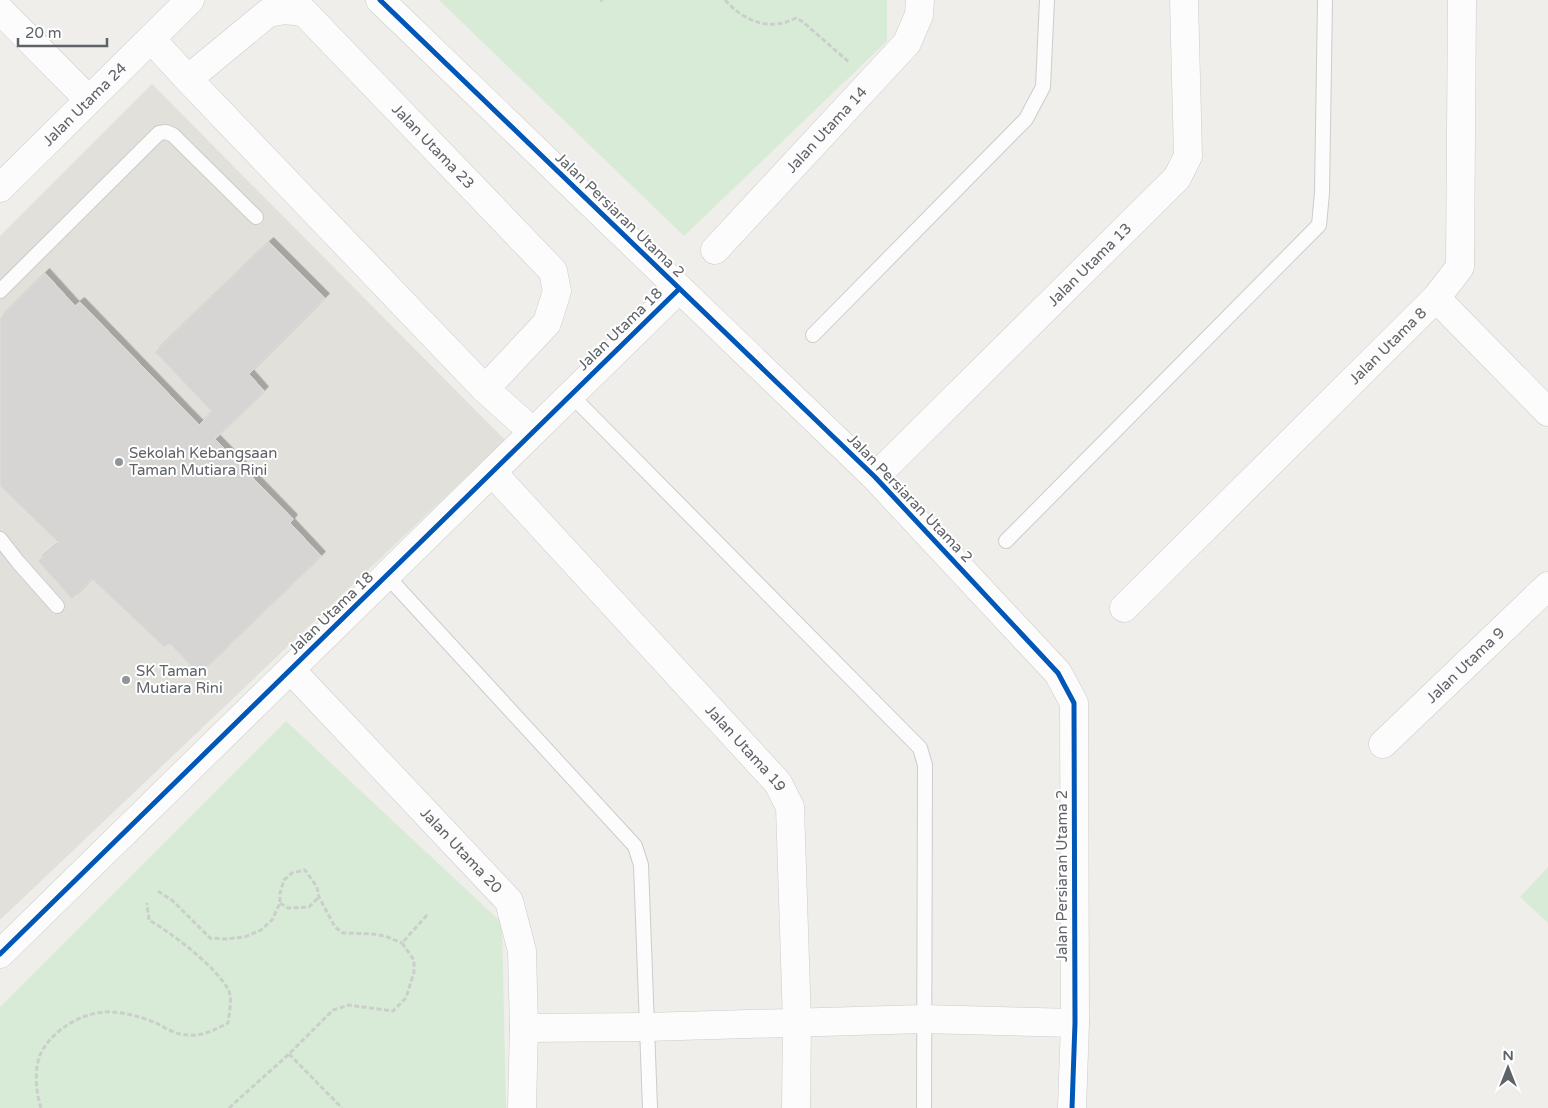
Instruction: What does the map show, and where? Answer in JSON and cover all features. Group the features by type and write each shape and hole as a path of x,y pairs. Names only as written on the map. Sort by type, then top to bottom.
{"street":[{"name":"Jalan Persiaran Utama 2","path":"380,0 876,477 1058,672 1074,703 1075,1023 1072,1108"},
{"name":"Jalan Utama 14","path":"716,250 907,43 919,15 920,0"},
{"name":"Jalan Utama 13","path":"876,477 1177,178 1188,156 1184,0"},
{"name":"Jalan Utama 8","path":"1124,608 1436,298 1460,267 1462,0"},
{"name":"Jalan Utama 24","path":"0,188 151,39 184,2"},
{"path":"0,10 89,100"},
{"name":"Jalan Utama 23","path":"188,79 268,13 285,10 304,12 553,271 556,291 547,323 485,389"},
{"path":"151,39 485,389 533,432"},
{"name":"Jalan Utama 18","path":"0,954 679,289"},
{"path":"1436,298 1548,412"},
{"name":"Jalan Utama 19","path":"492,472 778,783 790,807 797,1022 796,1108"},
{"name":"Jalan Utama 9","path":"1383,744 1548,586"},
{"name":"Jalan Utama 20","path":"291,670 509,901 522,951 524,1028 522,1108"},
{"path":"524,1028 647,1027 923,1019 1075,1023"}],"lane":[{"path":"813,335 1026,119 1043,87 1047,0"},
{"path":"1006,541 1319,225 1322,193 1325,0"},
{"path":"0,291 159,133 166,132 173,135 256,217"},
{"path":"571,395 920,748 924,765 924,1108"},
{"path":"0,539 57,606"},
{"path":"387,576 635,846 641,865 650,1108"}],"path":[{"path":"725,0 745,18 764,24 785,24 796,18 803,22 871,82"},
{"path":"158,892 173,901 210,938 245,937 261,930 272,920 280,903 280,893 284,880 292,873 305,870 317,887 319,897 335,927 343,933 385,936 402,943 414,960 414,972 406,998 393,1011 350,1005 333,1010 289,1054 228,1108"},
{"path":"280,903 288,908 309,907 319,897"},
{"path":"41,1108 36,1071 40,1054 50,1041 70,1022 90,1014 110,1011 134,1015 180,1034 205,1035 228,1023 229,990 200,957 160,926 149,920 147,903"},
{"path":"402,943 428,914"},
{"path":"289,1054 342,1108"}],"shaded area":[{"name":"SK Taman Mutiara Rini","path":"152,84 505,440 0,920 0,236"}],"green space":[{"path":"439,0 887,0 887,41 684,236"},
{"path":"286,721 502,923 506,1108 0,1108 0,1007"},
{"path":"1548,867 1548,923 1520,897"}],"building":[{"name":"Sekolah Kebangsaan Taman Mutiara Rini","path":"269,242 325,298 249,374 264,391 215,439 293,519 290,523 321,556 199,674 170,644 164,647 92,579 72,599 38,561 59,543 0,486 0,318 45,273 75,306 80,302 199,425 212,412 155,352"}],"cycle path":[{"path":"380,0 875,477 1058,673 1074,703 1075,1023 1072,1108"},
{"path":"0,954 679,289"}],"place":[{"name":"Sekolah Kebangsaan Taman Mutiara Rini","path":"119,462"},
{"name":"SK Taman Mutiara Rini","path":"126,680"}]}
